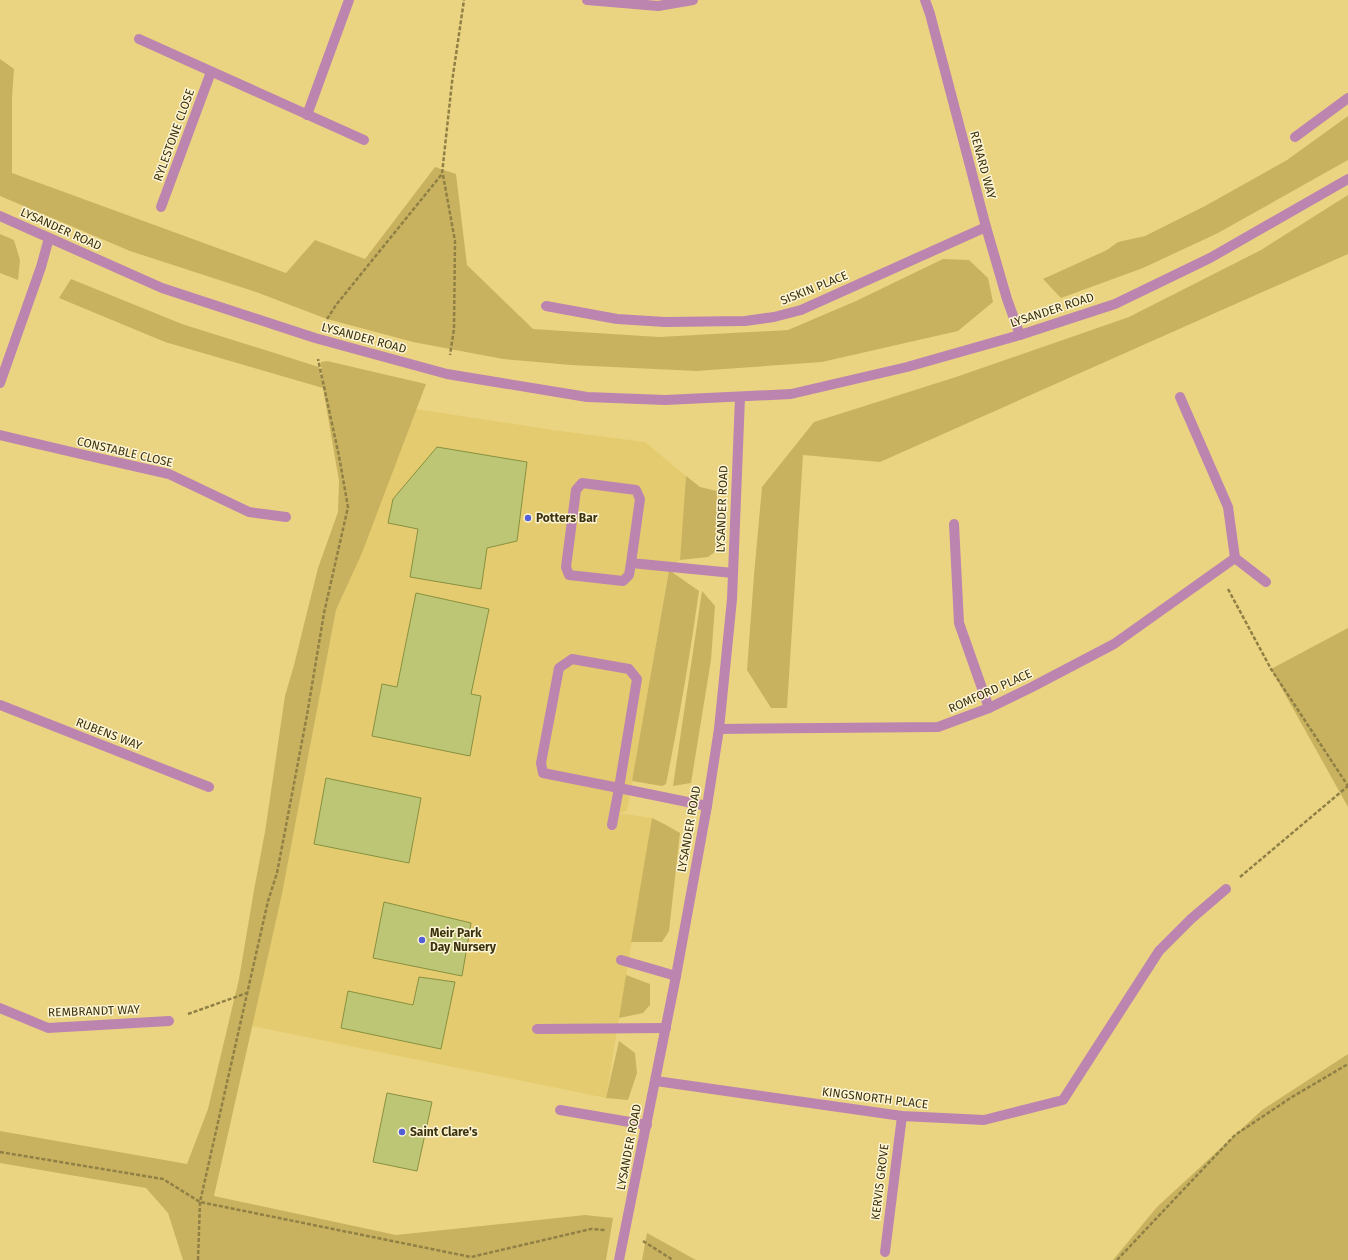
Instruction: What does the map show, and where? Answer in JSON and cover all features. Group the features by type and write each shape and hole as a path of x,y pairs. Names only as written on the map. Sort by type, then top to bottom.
{"street":[{"path":"307,115 349,0"},
{"path":"587,0 658,6 692,0"},
{"name":"RENARD WAY","path":"925,0 986,227 1007,299 1020,335"},
{"path":"139,39 364,140"},
{"name":"RYLESTONE CLOSE","path":"161,207 211,72"},
{"path":"1295,137 1348,98"},
{"name":"LYSANDER ROAD","path":"0,216 162,288 316,338 448,374 588,396 665,400 790,394 907,367 1020,335 1115,304 1210,258 1348,179"},
{"name":"SISKIN PLACE","path":"546,306 617,319 665,322 745,321 774,317 801,310 986,227"},
{"path":"0,383 41,267 49,238"},
{"name":"LYSANDER ROAD","path":"620,1260 676,976 707,806 719,729 732,598 740,396"},
{"path":"1180,396 1228,507 1235,558 1266,582"},
{"name":"CONSTABLE CLOSE","path":"0,435 169,474 249,512 286,517"},
{"path":"582,483 636,490 640,498 631,563 629,576 623,581 569,574 566,567 576,490 582,483"},
{"path":"954,524 959,622 989,708"},
{"name":"ROMFORD PLACE","path":"719,729 938,727 989,708 1114,644 1235,558"},
{"path":"631,563 733,572"},
{"path":"612,825 619,788 637,679 629,669 572,659 559,668 541,763 543,773 619,788 707,806"},
{"name":"RUBENS WAY","path":"0,705 209,787"},
{"name":"KINGSNORTH PLACE","path":"656,1081 902,1116 984,1120 1063,1100 1159,952 1191,919 1226,889"},
{"path":"621,960 676,976"},
{"name":"REMBRANDT WAY","path":"0,1008 48,1028 169,1021"},
{"path":"538,1029 666,1028"},
{"path":"560,1110 647,1124"},
{"name":"KERVIS GROVE","path":"885,1252 902,1116"}],"path":[{"path":"448,374 454,329 455,241 442,174 452,82 464,0"},
{"path":"198,1260 200,1202 268,901 277,873 308,715 324,613 348,507 339,456 319,367 316,338 336,305 442,174"},
{"path":"1218,571 1272,669 1348,786 1226,889"},
{"path":"169,1021 247,993"},
{"path":"1117,1260 1235,1135 1292,1097 1348,1064"},
{"path":"0,1152 163,1179 200,1202 471,1257 591,1229 625,1230 673,1260"}],"shaded area":[{"path":"0,59 14,69 12,98 12,173 286,273 315,240 365,259 435,167 456,174 467,265 533,329 659,337 788,330 856,301 943,259 969,260 988,278 993,302 958,331 822,362 696,371 571,365 503,359 413,342 327,319 256,292 130,251 0,196"},
{"path":"1348,116 1348,160 1218,233 1143,268 1061,298 1043,279 1107,250 1118,242 1145,236 1205,206 1287,160"},
{"path":"1348,195 1348,254 880,462 803,455 787,708 771,708 747,670 762,487 814,422 956,377 1129,317 1261,250"},
{"path":"0,234 14,240 20,260 18,280 0,273"},
{"path":"71,279 182,324 319,367 323,384 321,362 327,361 426,384 362,553 336,610 282,894 214,1196 396,1235 585,1215 613,1218 606,1260 183,1260 168,1213 146,1188 0,1163 0,1131 187,1164 208,1109 239,979 265,832 285,696 318,568 338,512 339,481 323,388 165,342 59,298"},
{"path":"416,409 553,430 645,442 686,476 680,560 669,567 627,811 618,813 652,818 606,1098 252,1026 282,894 336,610 352,575"},
{"path":"686,476 700,487 717,491 716,551 708,557 680,560"},
{"path":"669,570 699,591 688,664 666,784 662,786 632,781"},
{"path":"702,591 715,606 711,660 691,783 673,786"},
{"path":"1348,628 1348,807 1271,669"},
{"path":"652,818 680,833 669,931 662,942 631,942"},
{"path":"626,975 650,984 650,1005 643,1013 619,1018"},
{"path":"619,1041 635,1053 637,1073 628,1100 606,1098"},
{"path":"1348,1054 1348,1260 1113,1260 1157,1207 1262,1110"},
{"path":"647,1233 696,1260 642,1260"}],"building":[{"path":"437,447 527,462 517,541 487,548 481,589 410,577 418,529 388,523 393,499"},
{"path":"416,593 489,609 471,694 481,696 470,756 372,736 382,684 397,687"},
{"path":"326,778 421,798 409,863 314,844"},
{"name":"Meir Park Day Nursery","path":"384,902 471,923 462,976 373,958"},
{"path":"419,977 455,982 441,1049 341,1028 348,991 413,1005"},
{"name":"Saint Clare's","path":"387,1093 432,1102 417,1171 373,1162"}],"place":[{"name":"Potters Bar","path":"528,518"},
{"name":"Meir Park Day Nursery","path":"422,940"},
{"name":"Saint Clare's","path":"402,1132"}]}
